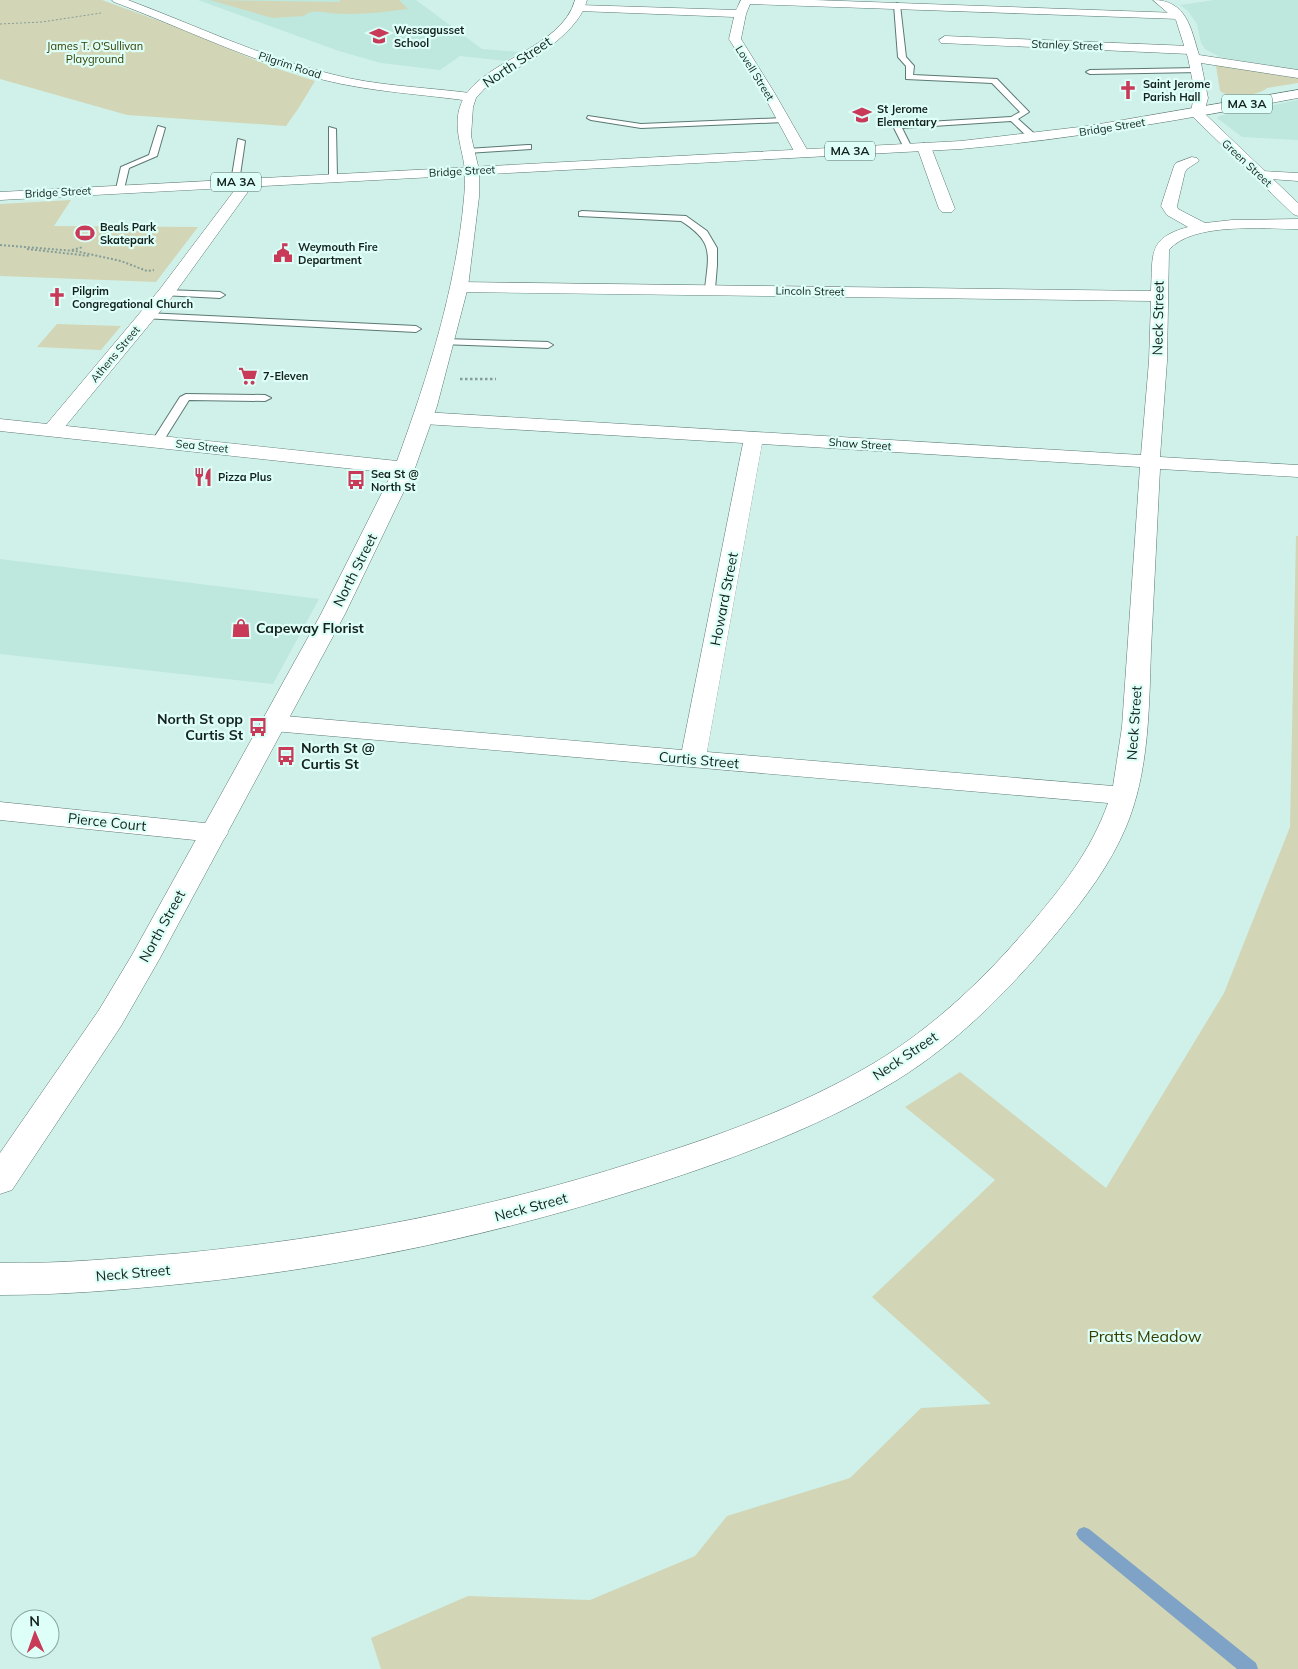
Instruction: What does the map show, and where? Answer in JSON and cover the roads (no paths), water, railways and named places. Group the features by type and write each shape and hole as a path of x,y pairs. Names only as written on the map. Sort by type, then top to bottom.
{"street":[{"name":"Pilgrim Road","path":"118,0 260,55 326,76 378,86 470,97"},
{"name":"Lovell Street","path":"802,153 735,39 740,14 746,0 897,5 919,3 1179,16"},
{"path":"1159,0 1179,16 1184,25 1194,60 1201,98 1197,114"},
{"path":"580,4 740,14"},
{"name":"North Street","path":"0,1180 110,1018 214,833 333,614 405,468 423,418 460,286 472,197 472,170 464,136 466,107 470,97 479,86 550,41 567,24 580,4"},
{"name":"Stanley Street","path":"944,40 1194,60 1298,74"},
{"name":"Bridge Street","path":"0,196 924,147 1034,138 1197,114 1298,94"},
{"name":"Green Street","path":"1197,114 1298,211"},
{"path":"924,147 947,208"},
{"path":"1192,161 1182,166 1178,172 1169,206 1172,212 1204,229"},
{"path":"1261,175 1298,178"},
{"name":"Athens Street","path":"52,430 166,293 242,182"},
{"name":"Neck Street","path":"0,1279 90,1277 179,1269 346,1249 487,1219 607,1186 717,1149 777,1126 835,1099 888,1070 927,1044 972,1005 1024,954 1072,894 1104,846 1124,796 1132,762 1135,727 1150,462 1158,361 1161,250 1172,238 1204,229 1298,224"},
{"name":"Lincoln Street","path":"460,286 1159,296"},
{"name":"Shaw Street","path":"423,418 1298,471"},
{"name":"Sea Street","path":"0,424 405,468"},
{"name":"Howard Street","path":"693,760 754,437"},
{"name":"Curtis Street","path":"274,723 1124,796"},
{"name":"Pierce Court","path":"0,811 214,833"}],"lane":[{"path":"897,5 902,57 910,66 909,77 994,81 1025,112 1013,120 897,126 908,148"},
{"path":"1090,72 1194,60"},
{"path":"591,118 641,126 784,120"},
{"path":"1013,120 1034,138"},
{"path":"120,189 125,166 153,156 161,128"},
{"path":"332,129 333,177"},
{"path":"241,141 242,182"},
{"path":"466,151 528,147"},
{"path":"582,214 683,218 690,222 708,235 714,252 710,289"},
{"path":"166,293 220,295"},
{"path":"146,316 416,329"},
{"path":"444,342 548,345"},
{"path":"158,442 186,397 264,398"}],"waterway":[{"path":"1084,1534 1250,1669"}],"place":[{"name":"Wessagusset School","path":"379,36"},
{"name":"Saint Jerome Parish Hall","path":"1128,90"},
{"name":"St Jerome Elementary","path":"862,115"},
{"name":"Beals Park Skatepark","path":"85,233"},
{"name":"Weymouth Fire Department","path":"283,253"},
{"name":"Pilgrim Congregational Church","path":"57,297"},
{"name":"7-Eleven","path":"248,376"},
{"name":"Pizza Plus","path":"203,477"},
{"name":"Sea St @ North St","path":"356,480"},
{"name":"Capeway Florist","path":"241,628"},
{"name":"North St opp Curtis St","path":"258,727"},
{"name":"North St @ Curtis St","path":"286,756"}],"park label":[{"name":"James T. O'Sullivan Playground","path":"95,52"},
{"name":"Pratts Meadow","path":"1145,1336"}]}
